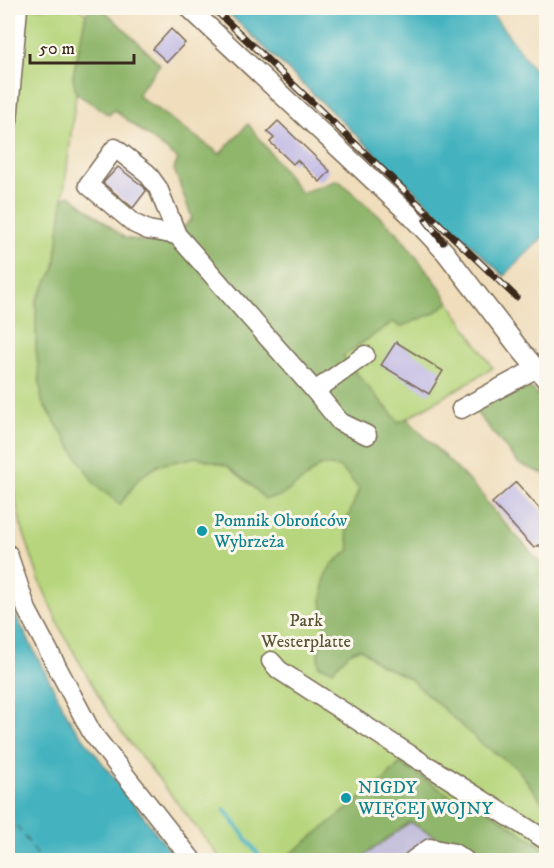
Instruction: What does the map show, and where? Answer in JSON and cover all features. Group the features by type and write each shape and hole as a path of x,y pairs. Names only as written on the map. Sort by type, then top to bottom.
{"street":[{"path":"8,120 18,8"},
{"path":"189,8 409,214 445,252 519,348 542,374 461,409"},
{"path":"177,235 148,230 135,224 88,185 115,148 147,173 158,188 177,235 340,422 367,435"},
{"path":"315,391 365,355"},
{"path":"8,554 27,610 92,733 192,861"},
{"path":"271,661 279,670 546,840"},
{"path":"413,861 430,848 454,853 465,861"}],"shaded area":[{"path":"410,822 476,860 358,860"}],"green space":[{"name":"Park Westerplatte","path":"23,8 79,8 86,14 73,76 76,93 55,268 393,322 434,313 449,302 493,368 399,423 546,590 546,860 476,860 410,822 358,860 222,860 113,721 60,628 39,579 21,525 8,468 8,182"},
{"path":"90,8 102,8 160,64 137,95 220,154 248,124 301,193 338,180 396,231 449,302 434,313 400,327 393,322 343,356 399,422 408,418 484,496 485,501 546,569 546,807 517,768 482,744 409,678 379,664 360,648 348,654 333,670 319,666 318,653 325,631 322,601 325,576 332,564 350,550 345,525 359,489 347,474 338,467 321,465 281,496 265,499 227,466 197,457 159,465 140,477 120,505 94,483 42,402 36,349 36,301 55,268 63,198 70,195 125,238 168,245 192,218 174,169 178,159 114,110 109,115 76,93 73,76 86,14"},
{"path":"520,386 532,389 546,402 546,475 519,464 475,411"},
{"path":"400,763 461,803 469,798 546,849 546,860 476,860 410,822 358,860 283,860 385,779"}],"water":[{"path":"223,8 488,8 546,86 546,234 504,276"},
{"path":"8,592 18,620 71,722 177,860 8,860"}],"building":[{"path":"171,29 185,43 167,62 153,49"},
{"path":"278,121 330,171 320,182 297,160 293,164 270,142 274,138 267,132"},
{"path":"118,167 146,191 133,208 103,183"},
{"path":"396,342 443,371 429,394 381,365"},
{"path":"516,482 546,516 546,553 539,545 534,548 492,503"}],"waterway":[{"path":"225,810 262,860"}],"ferry route":[{"path":"8,814 41,860"}],"railway":[{"path":"213,8 516,297"},
{"path":"426,220 443,242"}],"place":[{"name":"Pomnik Obrońców Wybrzeża","path":"202,531"},
{"name":"NIGDY WIĘCEJ WOJNY","path":"346,798"}]}
